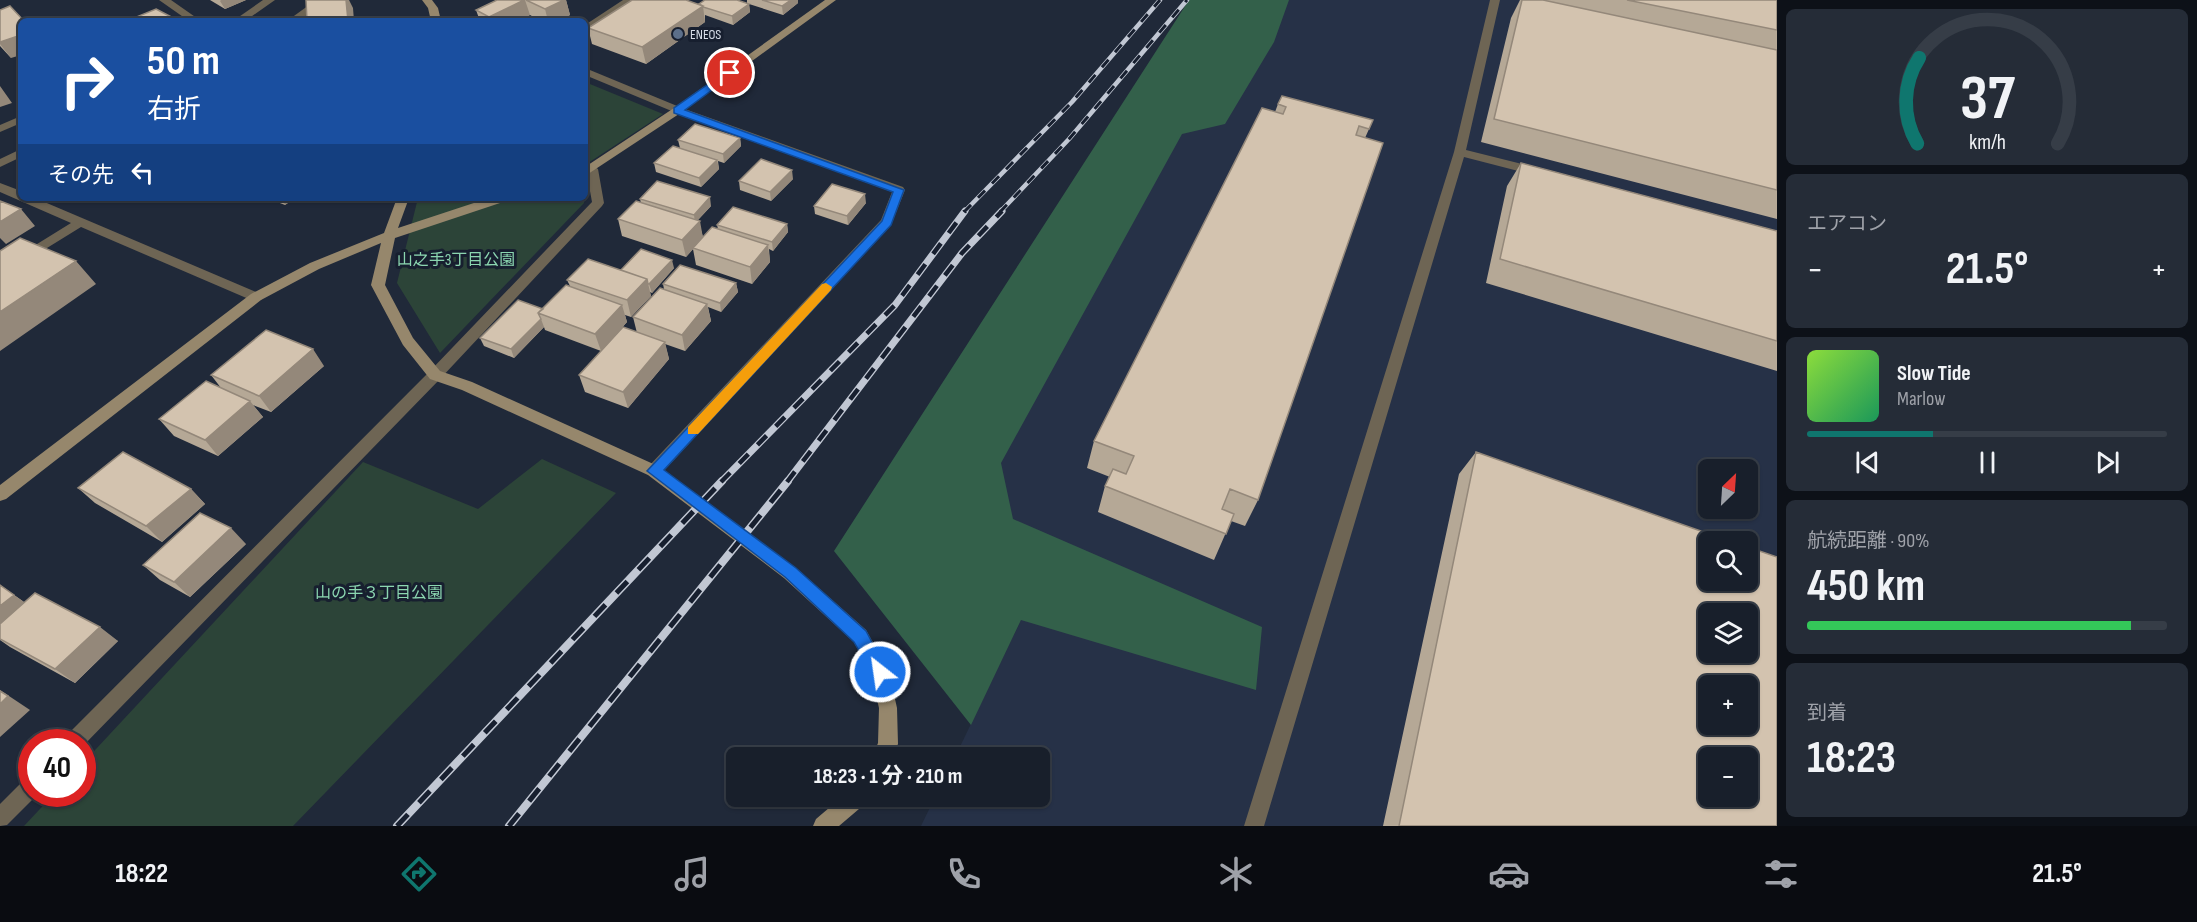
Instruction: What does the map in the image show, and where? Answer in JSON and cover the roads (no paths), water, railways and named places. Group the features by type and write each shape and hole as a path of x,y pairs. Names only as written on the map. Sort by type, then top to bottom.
{"street":[{"path":"164,0 191,18"},
{"path":"243,18 270,0"},
{"path":"296,18 323,0"},
{"path":"427,0 433,8 435,18"},
{"path":"588,27 630,0"},
{"path":"87,729 435,375 598,203 588,171 678,110 831,0"},
{"path":"1254,826 1460,152 1495,0"},
{"path":"588,72 678,110 899,190 887,222 654,471"},
{"path":"0,129 18,120"},
{"path":"1460,152 1550,175"},
{"path":"0,163 18,154"},
{"path":"0,187 18,195"},
{"path":"32,201 256,297"},
{"path":"402,201 390,233 378,285 408,341 435,375 468,386 654,471 790,573 860,636 880,672 888,708 886,747"},
{"path":"0,494 256,297 277,284 390,233 492,201"},
{"path":"0,273 79,223"},
{"path":"0,818 18,800"},
{"path":"824,826 846,807"}],"railway":[{"path":"964,212 1072,102 1160,0"},
{"path":"1000,212 1069,139 1187,0"},
{"path":"721,482 895,305 965,211"},
{"path":"787,482 962,253 1002,211"},
{"path":"397,826 722,481"},
{"path":"509,826 788,481"}],"place":[{"name":"ENEOS","path":"678,34"}],"park label":[{"name":"山之手3丁目公園","path":"456,260"},
{"name":"山の手３丁目公園","path":"379,593"}]}
